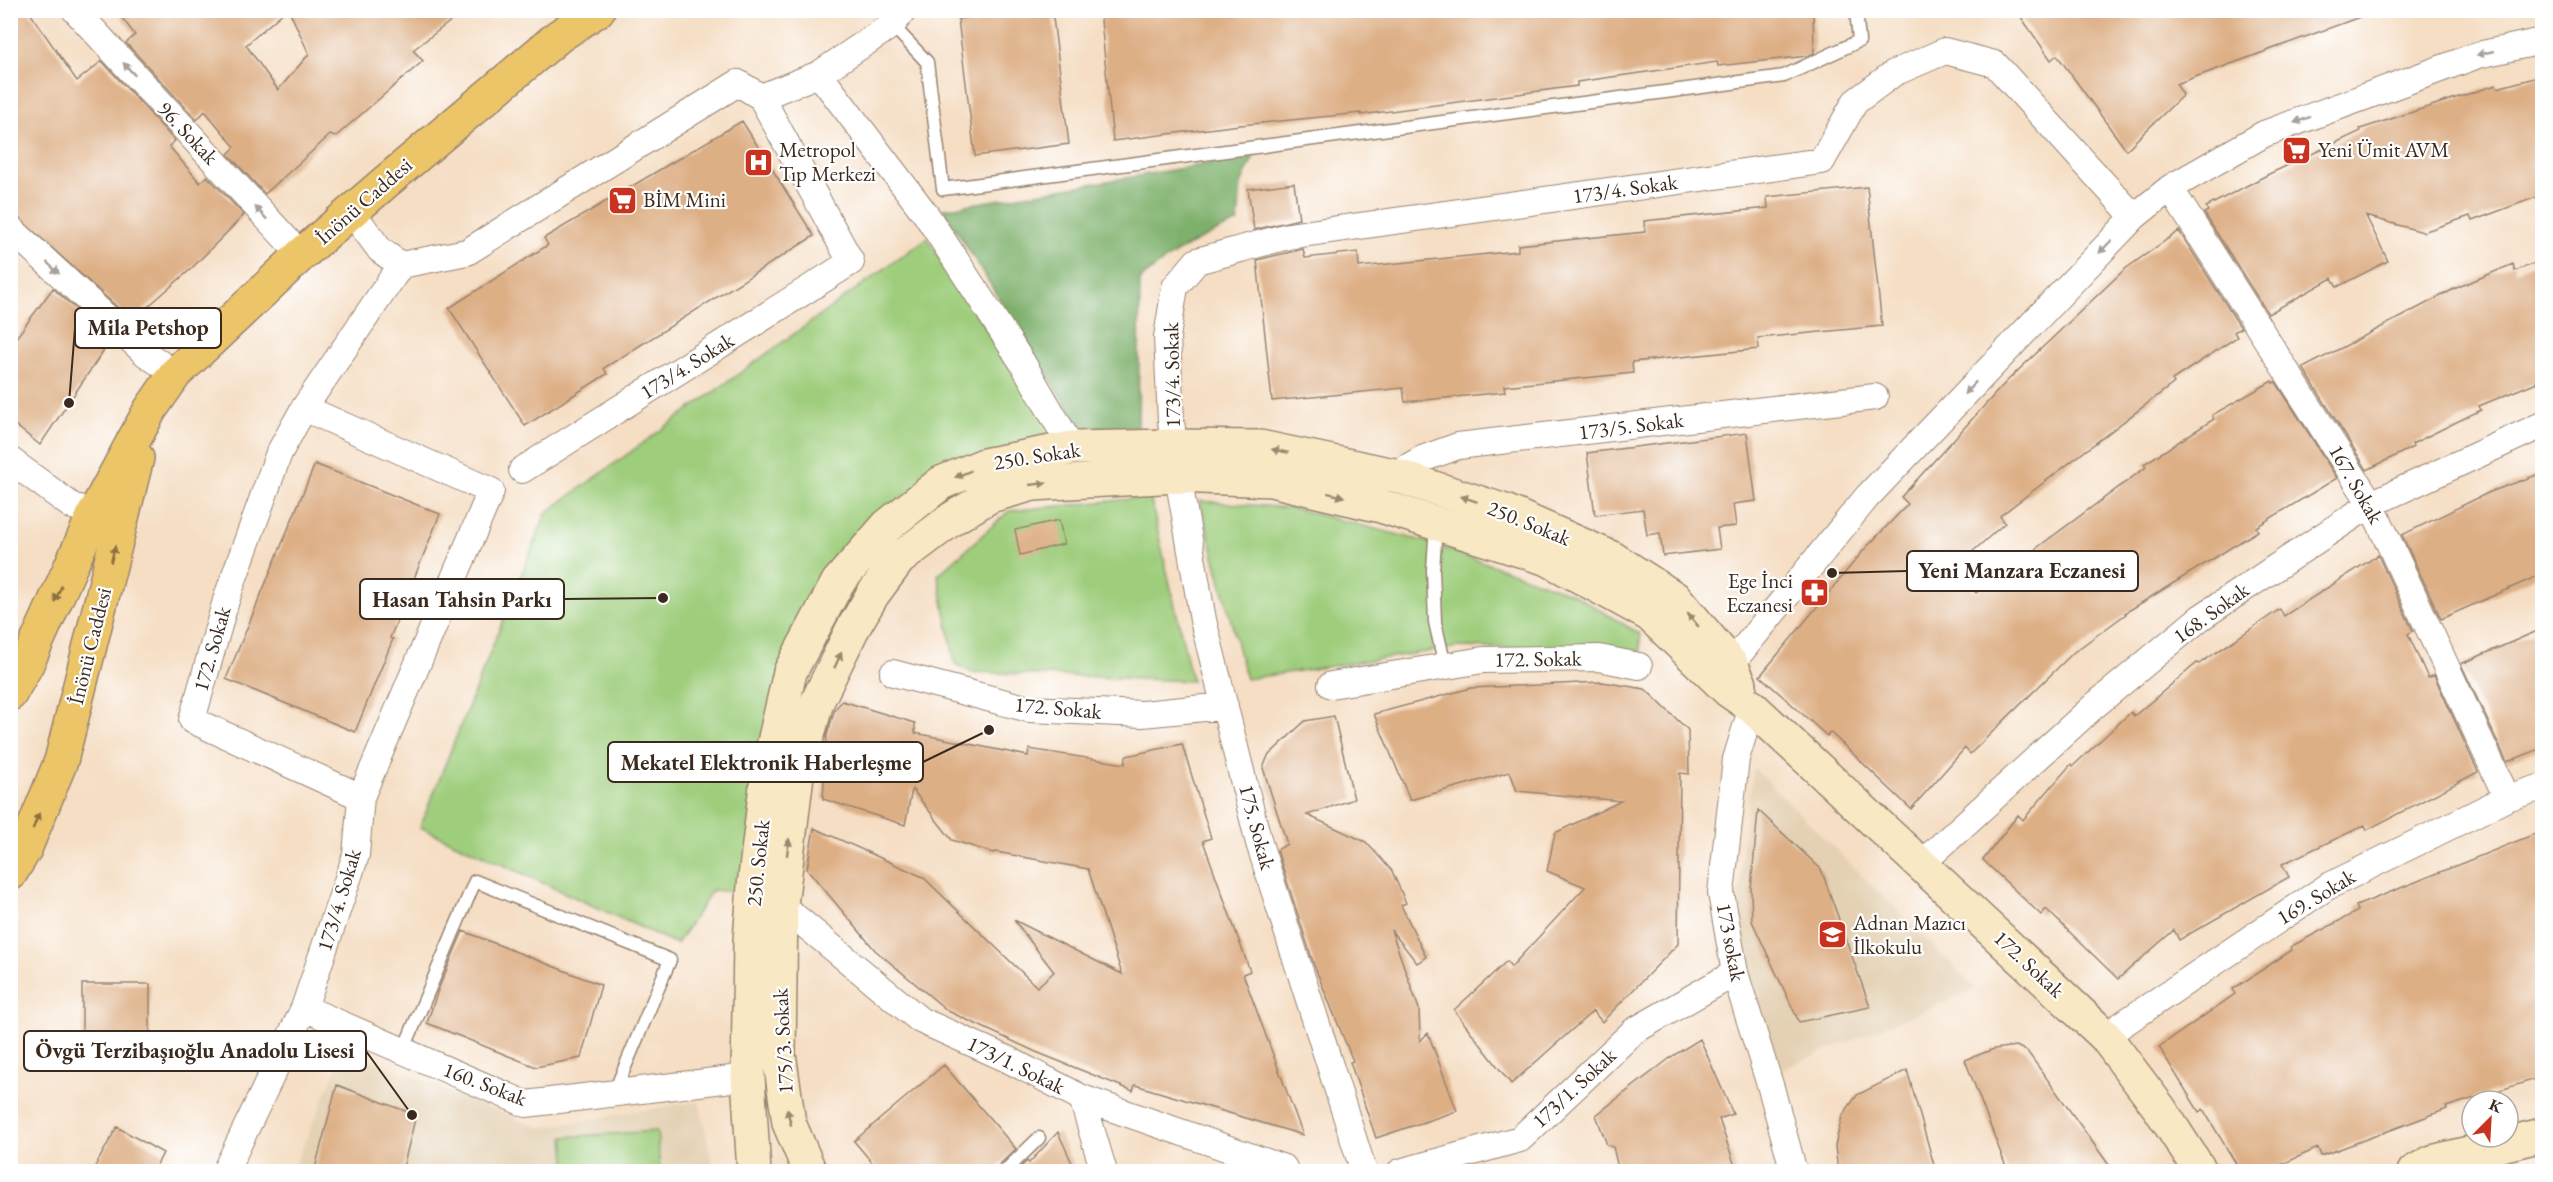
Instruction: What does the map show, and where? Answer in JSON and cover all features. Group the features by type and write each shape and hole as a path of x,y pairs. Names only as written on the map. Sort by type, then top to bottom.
{"main road":[{"name":"İnönü Caddesi","path":"10,694 27,664 95,512 150,410 175,374 301,255 559,36 598,10"},
{"name":"İnönü Caddesi","path":"10,874 25,849 61,761 150,410"},
{"name":"250. Sokak","path":"781,905 797,775 818,702 852,630 873,594 899,559 953,518 990,496 1033,484 1260,447 1394,475 1505,511 1612,558 1676,599 1731,664"},
{"name":"250. Sokak","path":"748,1077 750,941 754,886 768,769 790,672 838,582 887,526 941,483 984,465 1072,448 1176,461 1271,480 1381,506 1548,559 1650,615 1729,691 1752,707"},
{"path":"1381,506 1394,475"},
{"path":"1731,664 1752,707"},
{"name":"172. Sokak","path":"1752,707 2105,1036 2160,1109 2201,1172"},
{"name":"175/3. Sokak","path":"781,905 780,1063 789,1123 810,1172"},
{"name":"175/3. Sokak","path":"748,1077 754,1172"},
{"path":"2414,1172 2432,1162 2542,1135"}],"street":[{"name":"96. Sokak","path":"75,10 301,255"},
{"path":"352,212 380,250 401,265 467,252 738,83 761,97 819,74 898,18"},
{"path":"1731,664 1867,496 2134,217 2170,188 2264,134 2478,55 2542,41"},
{"name":"173/4. Sokak","path":"1176,461 1171,421 1167,337 1175,287 1197,261 1288,236 1821,161 1856,102 1894,73 1945,51 1995,64 2134,217"},
{"path":"819,74 927,216 1022,362 1072,448"},
{"name":"173/4. Sokak","path":"522,470 851,262 761,97"},
{"name":"167. Sokak","path":"2170,188 2371,504 2506,798"},
{"path":"10,228 145,353 175,374"},
{"name":"172. Sokak","path":"361,797 192,720 232,583 279,453 304,408 401,265"},
{"name":"173/5. Sokak","path":"1394,475 1422,459 1458,446 1875,397"},
{"name":"173/4. Sokak","path":"225,1172 304,1008 356,855 361,797 491,491 304,408"},
{"name":"168. Sokak","path":"1921,864 2094,706 2200,618 2371,504 2542,425"},
{"path":"10,460 72,506 95,512"},
{"name":"175. Sokak","path":"1176,461 1203,620 1259,843 1364,1172"},
{"name":"172. Sokak","path":"1330,685 1483,660 1599,658 1639,666"},
{"name":"172. Sokak","path":"893,673 1029,709 1142,714 1225,706"},
{"name":"173 sokak","path":"1752,707 1736,759 1721,893 1735,973 1771,1088 1794,1172"},
{"name":"169. Sokak","path":"2105,1036 2327,887 2506,798 2542,787"},
{"name":"173/1. Sokak","path":"781,905 920,1020 1007,1059 1082,1098 1284,1168"},
{"name":"173/1. Sokak","path":"1400,1172 1520,1139 1634,1031 1735,973"},
{"name":"160. Sokak","path":"304,1008 526,1104 748,1077"},
{"path":"1082,1098 1104,1172"}],"lane":[{"path":"898,18 927,62 943,189 1784,76 1859,42 1856,10"},
{"path":"1436,524 1433,570 1435,622 1445,666"},
{"path":"403,1051 475,880 670,960 614,1094"},
{"path":"1004,1172 1039,1138"}],"shaded area":[{"name":"Adnan Mazıcı İlkokulu","path":"1754,768 1976,989 1775,1072 1744,975 1739,895 1745,821"},
{"path":"345,1049 540,1128 699,1101 714,1171 292,1172"}],"green space":[{"path":"1254,156 1241,184 1238,222 1187,246 1140,280 1138,428 1081,429 943,209"},
{"path":"927,238 1057,439 1010,446 835,562 744,892 712,890 677,944 420,827 546,513"},
{"path":"1150,497 1192,681 971,672 955,664 938,575 1009,511"},
{"path":"1200,501 1292,508 1427,542 1573,594 1640,634 1640,654 1458,647 1246,679"},
{"path":"657,1131 660,1171 567,1171 564,1137"}],"building":[{"path":"10,10 28,10 77,81 102,61 175,141 169,146 200,183 207,176 244,215 191,269 137,316 131,310 127,316 10,210"},
{"path":"116,10 286,10 246,45 278,90 309,54 289,10 465,10 413,50 423,61 335,137 330,135 265,194 228,154 235,147 205,111 197,120 126,43 135,35"},
{"path":"1029,10 1052,10 1069,144 975,156 958,19"},
{"path":"1100,10 1813,10 1814,53 1808,56 1718,66 1717,62 1577,82 1577,86 1361,115 1361,113 1240,125 1113,141"},
{"path":"2016,10 2367,10 2368,14 2176,84 2183,95 2126,150 2057,55 2051,60"},
{"path":"2542,76 2542,195 2472,221 2470,216 2423,232 2366,216 2388,261 2337,287 2332,278 2268,314 2204,213 2208,211 2206,207 2269,174 2361,131 2360,129 2496,85 2497,88"},
{"path":"742,121 814,236 604,368 607,374 525,426 449,308 548,245 544,238"},
{"path":"1294,183 1299,219 1254,230 1248,189"},
{"path":"1867,187 1882,326 1758,338 1759,349 1632,362 1633,373 1504,386 1505,392 1405,402 1403,388 1272,401 1257,260 1303,249 1305,258 1358,252 1359,267 1518,251 1518,245 1645,232 1644,221 1768,208 1767,197"},
{"path":"2179,231 2241,328 2234,332 2237,337 2172,380 2174,383 2000,516 2005,523 1955,567 1976,593 2146,467 2144,464 2214,419 2212,415 2272,381 2276,382 2337,478 2256,527 2258,531 2125,613 2074,652 1970,754 1965,748 1911,809 1830,732 1827,736 1760,676 1863,551 1908,504 1901,497 2006,382 2125,269"},
{"path":"2542,260 2542,380 2479,406 2481,410 2412,444 2413,447 2367,470 2303,368 2454,289 2513,264 2515,271"},
{"path":"53,288 110,341 40,445 10,421 10,346"},
{"path":"1747,433 1756,501 1733,504 1736,526 1717,528 1720,549 1663,556 1660,533 1647,535 1643,509 1595,515 1587,453"},
{"path":"315,464 440,514 355,732 226,679"},
{"path":"2542,473 2542,574 2441,619 2402,535 2490,492"},
{"path":"1059,520 1064,544 1020,555 1015,530"},
{"path":"2378,555 2413,631 2408,634 2428,678 2434,675 2478,772 2367,830 2365,825 2282,864 2289,877 2179,940 2174,930 2118,979 2046,909 2041,915 1983,860 2018,815 2023,820 2071,764 2073,766 2131,712 2134,716 2197,663 2199,664 2280,609 2284,616"},
{"path":"2542,629 2542,748 2507,762 2461,664"},
{"path":"1602,682 1645,689 1688,730 1689,774 1680,773 1678,944 1602,1022 1593,1011 1511,1084 1454,1010 1507,961 1511,967 1585,887 1547,871 1555,833 1621,801 1517,791 1510,772 1410,800 1374,714 1471,688"},
{"path":"842,701 915,723 915,733 1028,756 1029,749 1125,764 1126,756 1182,744 1211,838 1203,841 1250,971 1243,974 1303,1135 1135,1085 1133,1091 1036,1052 948,1011 875,950 807,869 814,828 923,877 1037,987 1054,972 1014,920 1122,974 1088,869 993,853 952,840 912,789 905,825 823,799 827,735 835,709"},
{"path":"1334,716 1354,799 1307,815 1366,842 1392,871 1406,903 1401,905 1426,957 1417,963 1391,930 1419,1009 1420,1041 1428,1033 1457,1111 1376,1138 1350,1062 1353,1061 1314,965 1277,850 1287,844 1263,768 1268,756 1305,721"},
{"path":"1758,810 1821,869 1870,1007 1799,1022 1752,921 1751,890"},
{"path":"2542,831 2542,1077 2504,1089 2460,1089 2460,1103 2446,1107 2447,1109 2321,1156 2318,1148 2265,1172 2241,1172 2203,1109 2199,1112 2159,1047 2235,994 2233,989 2292,950 2290,947 2358,911 2356,906"},
{"path":"463,931 601,985 581,1058 536,1067 427,1023"},
{"path":"82,984 150,984 150,1042 82,1042"},
{"path":"1700,1039 1733,1114 1719,1119 1737,1172 1619,1172 1613,1147 1607,1145 1596,1115 1674,1055"},
{"path":"2016,1046 2027,1051 2114,1172 2008,1172 1965,1060 1994,1049"},
{"path":"944,1065 1016,1149 998,1166 996,1172 880,1172 854,1141"},
{"path":"1907,1070 1936,1172 1838,1172 1835,1146 1842,1116 1857,1095"},
{"path":"337,1085 416,1115 402,1172 314,1172"},
{"path":"117,1127 163,1153 153,1172 92,1172"},
{"path":"1058,1132 1076,1172 1016,1172 1027,1161 1029,1163"}],"place":[{"name":"Yeni Ümit AVM","path":"2297,150"},
{"name":"Metropol Tıp Merkezi","path":"758,162"},
{"name":"BİM Mini","path":"622,200"},
{"name":"Mila Petshop","path":"69,403"},
{"name":"Yeni Manzara Eczanesi","path":"1832,573"},
{"name":"Ege İnci Eczanesi","path":"1814,593"},
{"name":"Hasan Tahsin Parkı","path":"663,598"},
{"name":"Mekatel Elektronik Haberleşme","path":"989,730"},
{"name":"Adnan Mazıcı İlkokulu","path":"1832,935"},
{"name":"Övgü Terzibaşıoğlu Anadolu Lisesi","path":"412,1115"}]}
